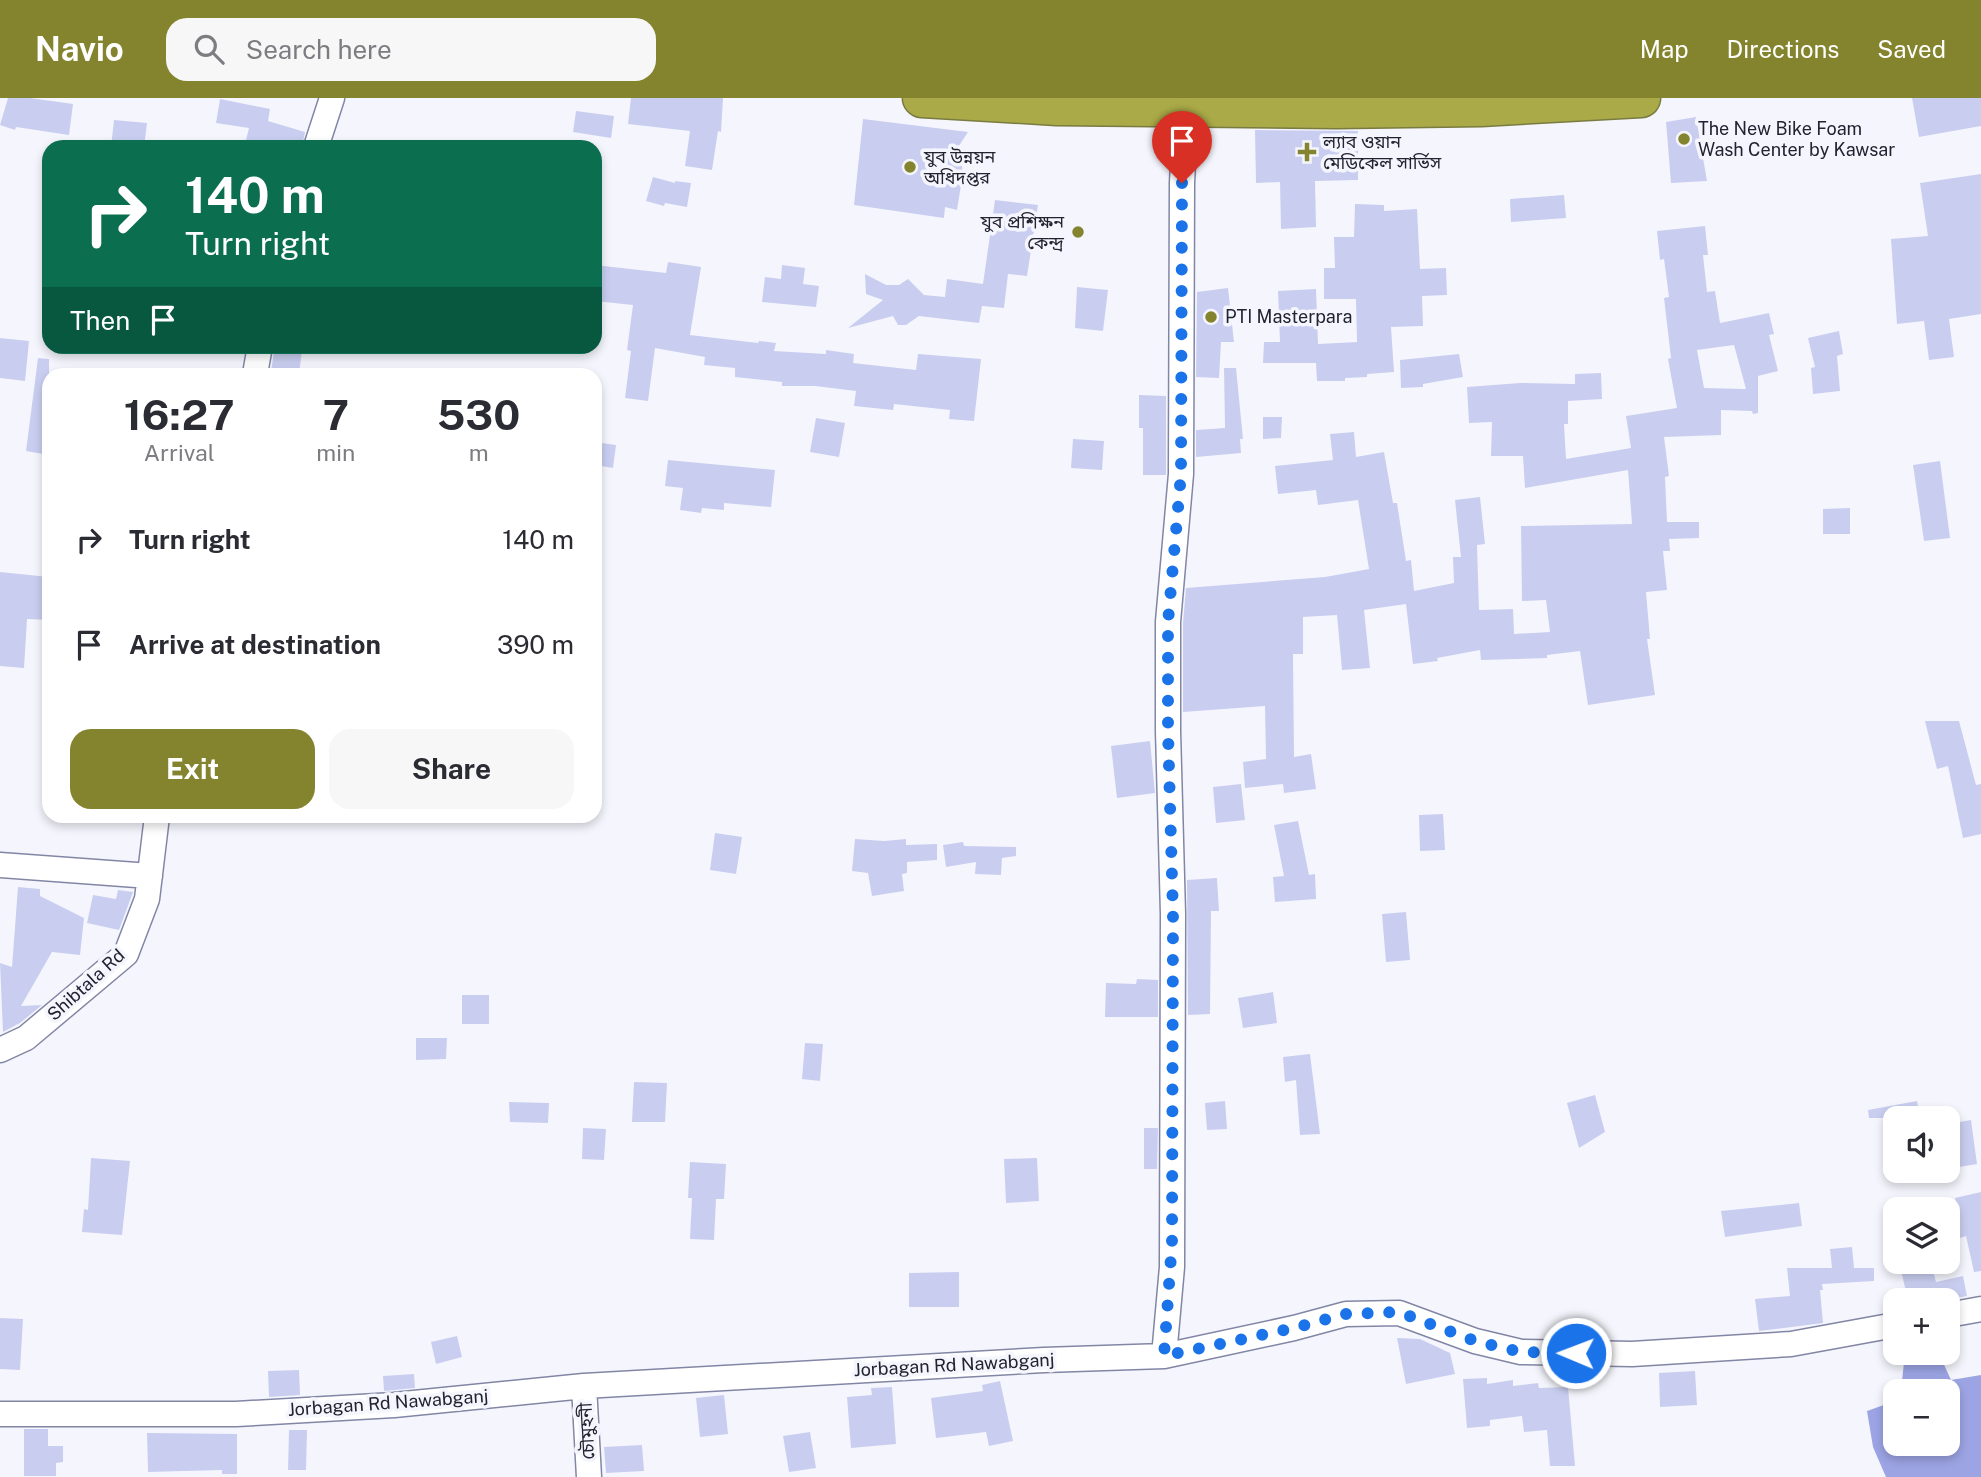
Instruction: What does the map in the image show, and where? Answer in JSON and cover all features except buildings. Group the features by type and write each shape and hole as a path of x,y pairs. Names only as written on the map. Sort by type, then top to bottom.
{"highway":[{"path":"922,98 1057,106 1120,102 1336,109 1468,107 1641,98"}],"street":[{"path":"318,140 332,98"},
{"path":"1164,1356 1172,1253 1173,914 1168,622 1181,474 1182,183 1186,106"},
{"name":"Shibtala Rd","path":"0,1049 26,1038 125,954 147,899 157,823"},
{"path":"0,865 150,876"},
{"path":"1960,1313 1981,1309"},
{"name":"Jorbagan Rd Nawabganj","path":"0,1414 236,1414 394,1405 584,1386 1164,1356 1346,1314 1399,1312 1475,1341 1535,1353 1632,1354 1791,1344 1883,1327"},
{"name":"চৌমুহনী","path":"584,1386 589,1477"}],"water":[{"path":"1904,1365 1944,1365 1951,1379 1902,1379"},
{"path":"1981,1375 1981,1477 1886,1477 1873,1447 1867,1411 1883,1405 1883,1456 1960,1456 1960,1379 1957,1379"}],"place":[{"name":"The New Bike Foam Wash Center by Kawsar","path":"1684,139"},
{"name":"ল্যাব ওয়ান মেডিকেল সার্ভিস","path":"1307,152"},
{"name":"যুব উন্নয়ন অধিদপ্তর","path":"910,167"},
{"name":"যুব প্রশিক্ষন কেন্দ্র","path":"1078,232"},
{"name":"PTI Masterpara","path":"1211,317"}],"route":[{"path":"1182,183 1181,474 1168,622 1173,914 1172,1267 1164,1356 1346,1314 1399,1312 1475,1341 1521,1352 1576,1353"}]}
